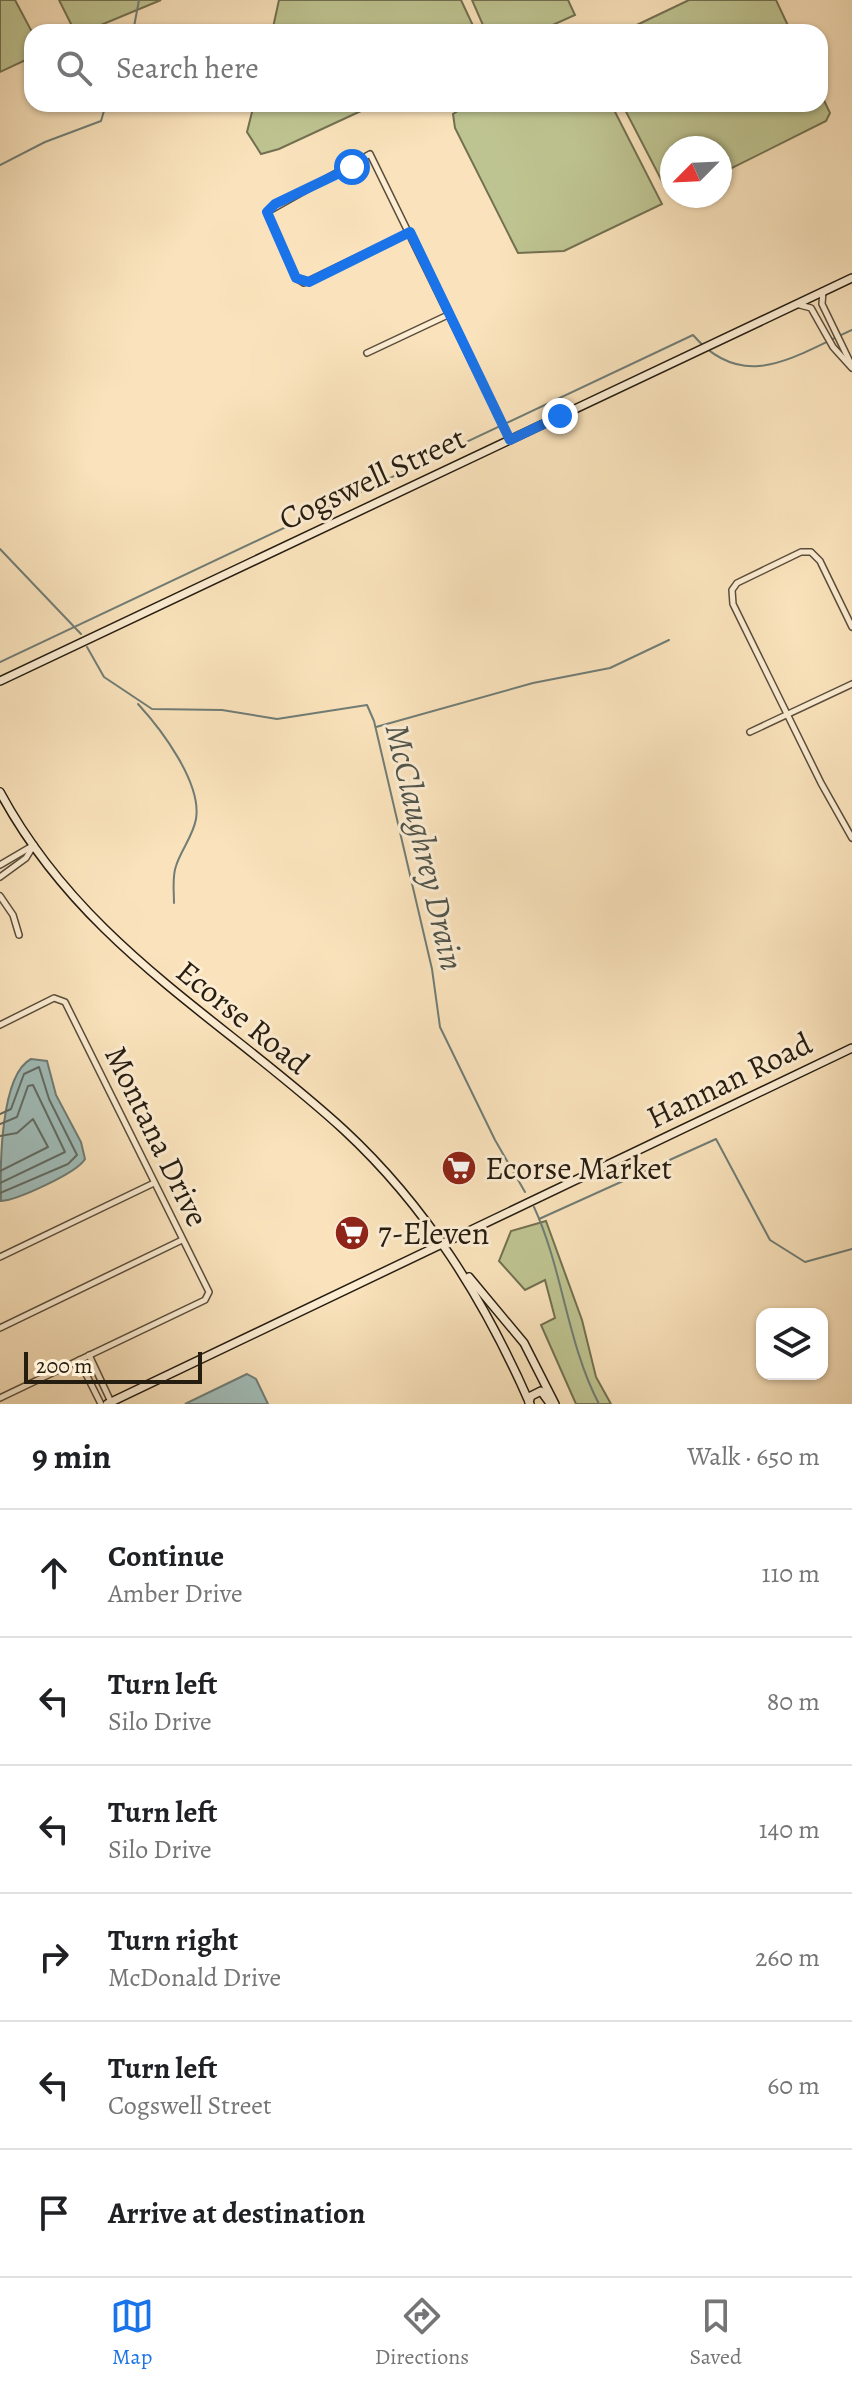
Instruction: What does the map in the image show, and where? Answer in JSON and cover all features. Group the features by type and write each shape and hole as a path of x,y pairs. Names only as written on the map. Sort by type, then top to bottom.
{"street":[{"path":"410,232 304,283 296,278 267,212 370,154 410,232 510,440"},
{"name":"Cogswell Street","path":"0,681 852,278"},
{"path":"823,291 822,304 852,368"},
{"path":"795,304 811,308 833,347 852,368"},
{"path":"367,353 450,314"},
{"path":"852,627 818,557 811,552 801,552 737,583 732,590 733,604 852,838"},
{"path":"750,732 852,684"},
{"name":"Ecorse Road","path":"0,792 35,844 116,941 168,989 345,1131 383,1170 464,1273 494,1326 530,1403"},
{"path":"0,865 35,844"},
{"path":"0,877 26,858 35,844"},
{"path":"0,896 13,915 19,935"},
{"name":"Montana Drive","path":"0,1025 54,998 61,999 208,1295 89,1355"},
{"name":"Hannan Road","path":"106,1403 852,1048"},
{"path":"0,1257 154,1183"},
{"path":"0,1328 182,1240"},
{"name":"Ecorse Road","path":"464,1273 490,1299 524,1343 553,1404"},
{"path":"0,1398 89,1355 106,1403"},
{"path":"79,1360 106,1403"},
{"path":"530,1403 533,1394 541,1391 553,1404"}],"green space":[{"path":"0,0 15,0 28,24 24,24 24,61 0,72"},
{"path":"59,0 161,0 103,24 71,24"},
{"path":"279,0 461,0 472,24 274,24"},
{"path":"472,0 568,0 575,15 555,24 482,24"},
{"path":"689,0 776,0 787,24 639,24"},
{"path":"828,109 830,113 826,121 732,168 732,136 660,136 660,177 626,112 828,112"},
{"path":"252,112 359,112 279,149 261,154 247,132"},
{"path":"456,112 615,112 660,205 564,251 518,253 455,128 453,114"},
{"path":"546,1221 582,1320 596,1377 611,1404 576,1404 541,1325 555,1318 545,1280 525,1290 499,1261 511,1231"}],"water":[{"path":"31,1059 47,1061 56,1095 81,1142 85,1159 46,1185 1,1201 2,1145 8,1102 21,1068"},
{"path":"247,1374 256,1379 268,1404 185,1404"}],"waterway":[{"path":"134,24 139,0"},
{"path":"0,165 45,142 101,121 104,112"},
{"path":"0,662 693,335 712,353 731,363 750,366 790,359 852,330"},
{"name":"McClaughrey Drain","path":"0,549 81,634"},
{"path":"376,727 533,683 610,668 669,640"},
{"name":"McClaughrey Drain","path":"87,647 104,677 152,709 222,710 277,719 367,705 374,721 432,969 440,1027 495,1140 525,1192"},
{"path":"138,704 178,757 193,789 196,805 196,819 175,870 174,903"},
{"path":"539,1219 716,1139 770,1240 805,1262 852,1249"},
{"name":"McClaughrey Drain","path":"534,1207 552,1256 579,1356 599,1404"}],"place":[{"name":"Ecorse Market","path":"459,1168"},
{"name":"7-Eleven","path":"352,1233"}],"route":[{"path":"352,167 275,204 267,212 267,220 296,278 300,282 309,282 410,232 510,440 560,416"}]}
